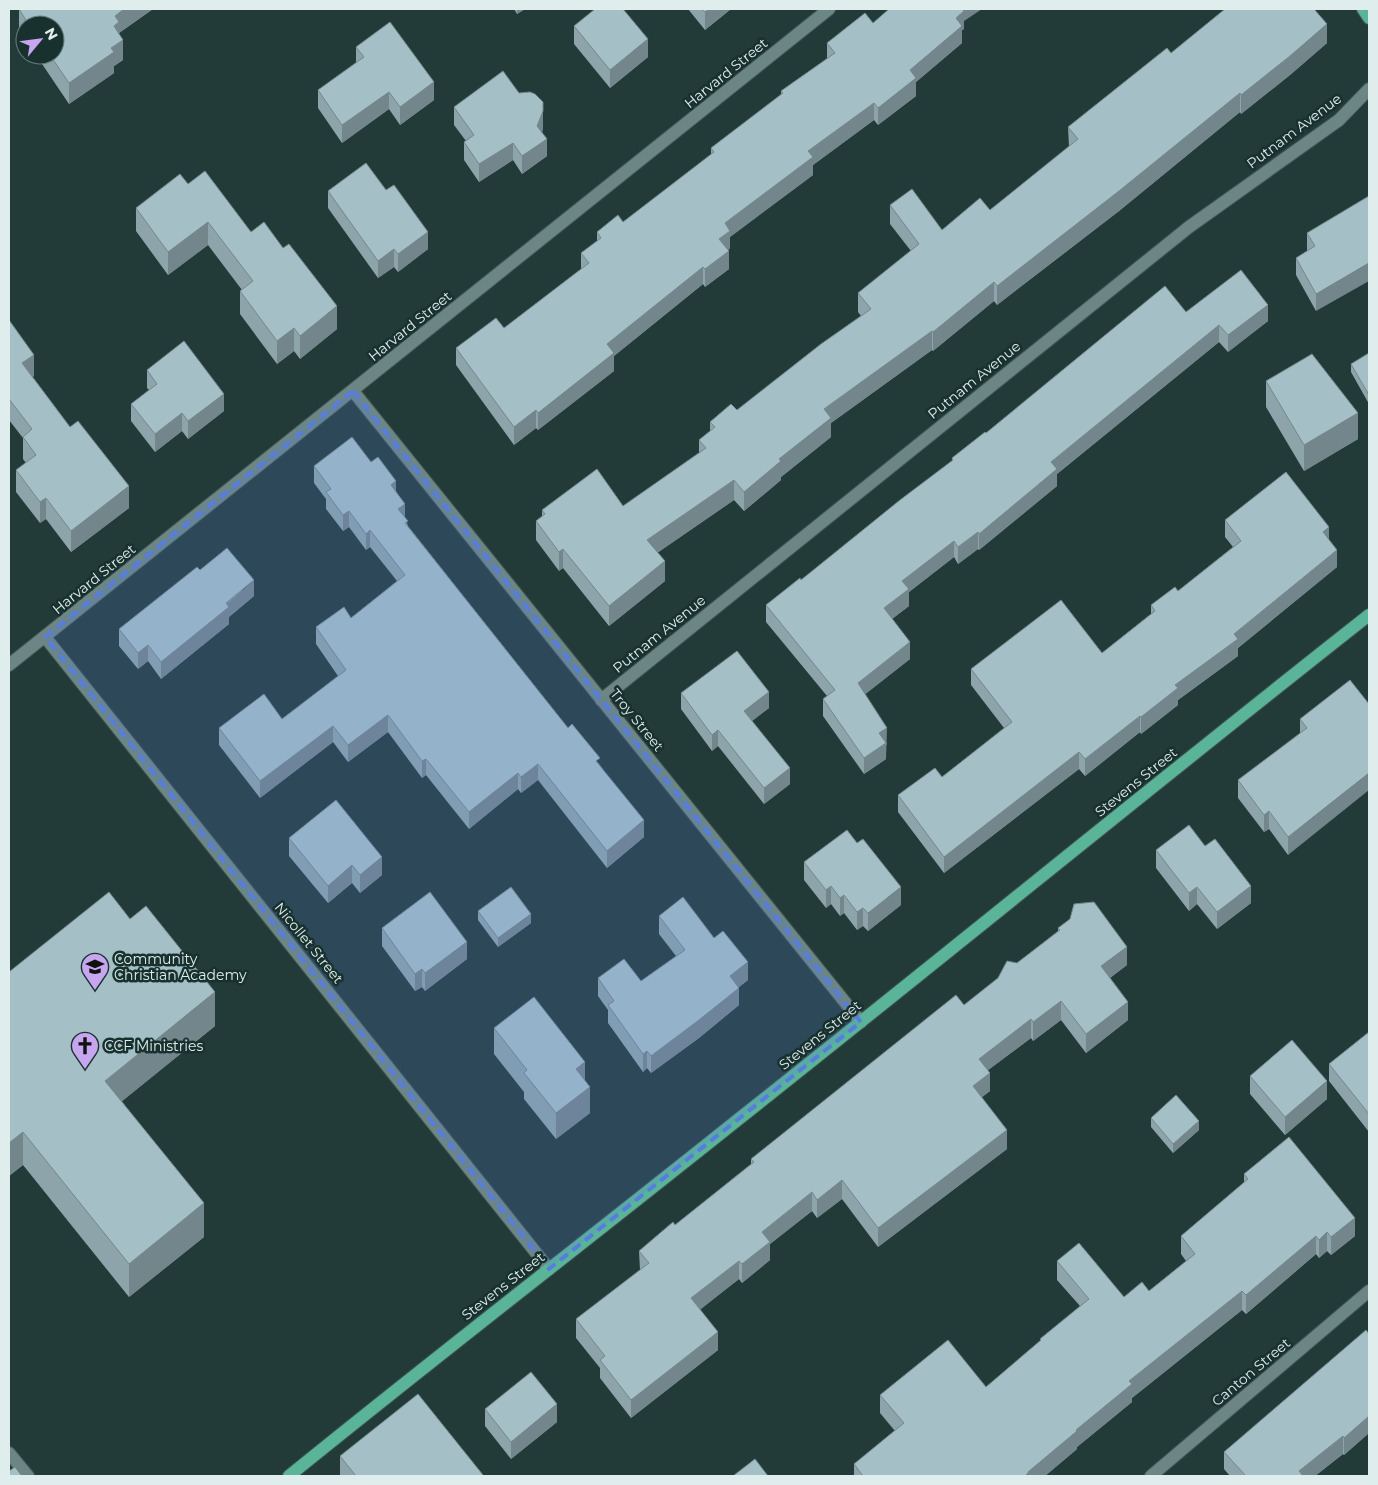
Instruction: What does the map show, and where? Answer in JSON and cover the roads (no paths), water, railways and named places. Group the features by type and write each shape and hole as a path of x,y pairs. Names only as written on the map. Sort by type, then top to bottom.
{"main road":[{"path":"1363,9 1369,18"},
{"name":"Stevens Street","path":"289,1476 861,1022 1369,615"}],"street":[{"name":"Harvard Street","path":"9,666 829,9"},
{"name":"Putnam Avenue","path":"601,700 1189,227 1339,120 1369,89"},
{"name":"Troy Street","path":"353,391 861,1022"},
{"name":"Nicollet Street","path":"45,636 549,1269"},
{"name":"Canton Street","path":"1151,1476 1369,1291"},
{"path":"9,1453 28,1476"}],"place":[{"name":"Community Christian Academy","path":"95,991"},
{"name":"CCF Ministries","path":"85,1070"}]}
